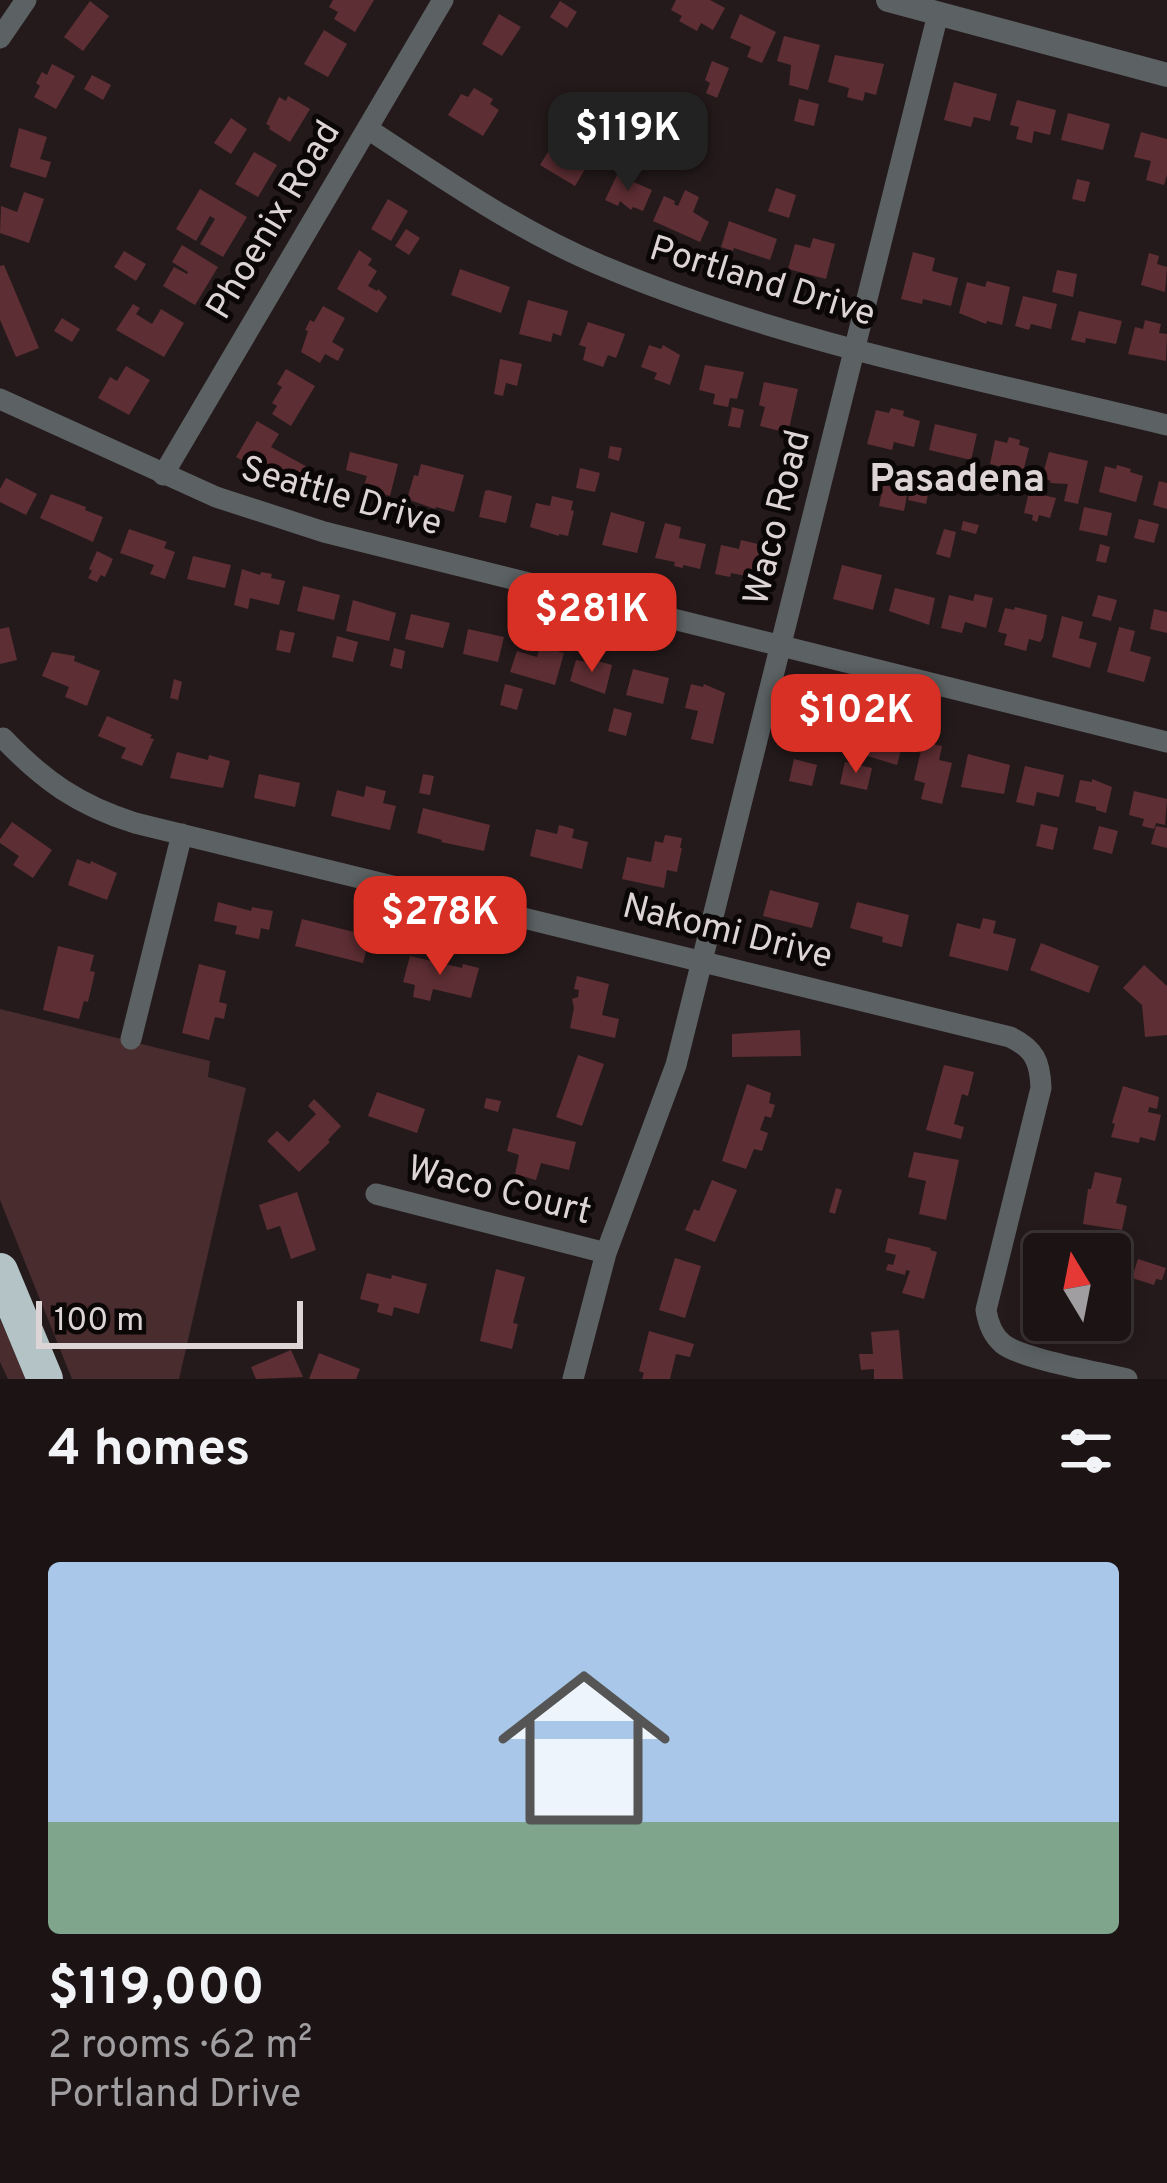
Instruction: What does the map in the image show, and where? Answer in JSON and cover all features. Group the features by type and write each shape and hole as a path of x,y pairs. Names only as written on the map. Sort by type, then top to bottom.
{"highway":[{"path":"0,1271 45,1379"}],"street":[{"path":"0,38 26,0"},
{"name":"Phoenix Road","path":"163,475 442,0"},
{"path":"888,0 1167,75"},
{"name":"Waco Road","path":"573,1379 606,1253 676,1065 938,14"},
{"name":"Portland Drive","path":"368,129 478,202 601,266 735,316 1167,425"},
{"name":"Seattle Drive","path":"0,399 259,514 1167,742"},
{"name":"Nakomi Drive","path":"2,738 41,776 85,805 122,819 1010,1037 1032,1052 1040,1067 1041,1088 986,1310 988,1324 997,1338 1017,1352 1126,1379"},
{"path":"131,1039 182,834"},
{"name":"Waco Court","path":"376,1194 606,1253"}],"shaded area":[{"path":"0,1009 210,1061 208,1077 246,1088 179,1379 72,1379 0,1200"},
{"path":"0,1319 26,1379 8,1379 0,1362"}],"building":[{"path":"333,0 374,0 355,32 334,19 338,12 329,7"},
{"path":"676,0 710,0 725,8 713,30 701,23 697,31 671,10"},
{"path":"90,1 109,16 83,51 64,37"},
{"path":"560,1 577,12 567,28 550,17"},
{"path":"499,14 521,27 502,56 482,44"},
{"path":"740,14 776,32 762,63 747,57 751,47 730,38"},
{"path":"324,30 347,44 328,77 304,64"},
{"path":"784,36 820,45 808,90 789,85 791,65 777,61"},
{"path":"835,55 884,64 876,95 865,92 863,101 847,97 849,88 828,82"},
{"path":"712,61 729,68 717,98 706,93"},
{"path":"52,64 75,76 56,109 34,97 42,72 47,75"},
{"path":"92,75 111,85 103,100 84,89"},
{"path":"954,82 997,94 990,121 974,117 971,127 944,120"},
{"path":"474,88 493,99 490,104 499,110 483,136 448,115 461,94 468,97"},
{"path":"288,96 310,109 290,142 266,124 279,97 286,101"},
{"path":"799,99 819,104 814,126 794,121"},
{"path":"1017,100 1056,110 1050,135 1034,131 1032,143 1016,139 1019,127 1010,125"},
{"path":"1068,113 1110,124 1103,150 1061,140"},
{"path":"231,118 247,129 231,154 214,143"},
{"path":"19,128 47,137 40,159 51,162 46,178 10,167"},
{"path":"1141,132 1167,139 1164,185 1146,180 1151,161 1134,157"},
{"path":"567,138 591,153 575,186 540,165 556,139 564,144"},
{"path":"254,152 277,165 258,197 235,184"},
{"path":"617,175 652,190 643,211 605,200"},
{"path":"1077,179 1090,182 1085,202 1072,199"},
{"path":"776,188 796,195 789,218 768,211"},
{"path":"200,189 247,217 223,257 200,244 215,219 210,216 196,241 176,229"},
{"path":"685,190 699,197 693,212 709,222 700,242 653,221 664,196 678,206"},
{"path":"24,192 44,199 29,243 0,233 1,206 17,212"},
{"path":"388,199 408,211 391,241 371,229"},
{"path":"729,221 777,239 770,260 721,247"},
{"path":"406,229 420,238 409,255 395,246"},
{"path":"813,238 835,244 826,279 788,269 795,244 810,248"},
{"path":"182,245 218,267 195,305 163,286 174,267 188,272 172,262"},
{"path":"359,250 372,259 368,265 377,271 368,286 387,297 377,313 337,289"},
{"path":"124,251 146,264 136,281 114,267"},
{"path":"913,252 935,258 932,271 958,278 951,306 901,299"},
{"path":"1149,253 1159,256 1157,264 1167,267 1165,292 1141,285"},
{"path":"4,265 39,348 16,357 0,320 0,266"},
{"path":"460,269 510,287 501,313 451,295"},
{"path":"1057,270 1077,274 1073,297 1052,292"},
{"path":"987,281 1010,287 1002,325 959,313 967,282 985,287"},
{"path":"1023,296 1057,304 1051,329 1015,326"},
{"path":"528,300 568,311 561,336 553,333 551,342 519,334"},
{"path":"133,304 140,308 136,314 152,324 161,309 184,323 164,357 116,330"},
{"path":"323,306 345,318 332,342 344,349 338,361 325,354 320,363 301,352 305,330"},
{"path":"1079,311 1122,321 1116,344 1071,340"},
{"path":"62,318 80,329 72,342 54,331"},
{"path":"1145,320 1161,324 1159,333 1167,334 1166,361 1128,354 1135,327 1143,329"},
{"path":"588,322 625,334 616,358 608,355 603,367 583,360 586,347 579,345"},
{"path":"649,345 661,349 663,345 680,355 670,385 641,367"},
{"path":"500,359 522,364 517,386 506,383 503,396 494,394"},
{"path":"705,365 744,372 737,399 730,398 728,407 713,404 715,394 699,390"},
{"path":"126,366 150,380 129,415 98,398 110,377 117,381"},
{"path":"286,369 315,386 291,426 272,414 277,406 272,403 282,387 277,384"},
{"path":"764,382 798,389 788,433 760,426"},
{"path":"732,407 744,410 740,428 728,426"},
{"path":"891,408 920,421 914,447 894,442 892,450 867,444 876,410 889,413"},
{"path":"257,421 279,434 271,447 309,468 297,487 236,457"},
{"path":"935,424 977,434 971,460 929,450"},
{"path":"1009,437 1029,448 1023,472 990,464 995,440 1007,443"},
{"path":"610,446 622,448 619,461 608,458"},
{"path":"350,452 398,464 390,496 363,489 367,476 346,470"},
{"path":"1049,452 1088,461 1078,504 1064,501 1068,484 1042,478"},
{"path":"421,464 464,475 454,512 407,499"},
{"path":"1117,465 1143,476 1136,502 1099,492 1105,466 1116,469"},
{"path":"580,468 600,473 595,492 576,488"},
{"path":"6,478 37,494 26,515 0,502"},
{"path":"912,481 930,484 926,504 908,500"},
{"path":"1159,481 1167,483 1167,509 1153,505"},
{"path":"883,485 908,490 904,511 879,506"},
{"path":"488,490 512,496 506,523 479,517"},
{"path":"1029,492 1056,498 1050,518 1039,515 1037,522 1024,513"},
{"path":"51,494 103,517 93,542 40,518"},
{"path":"552,496 573,501 568,536 530,527 536,503 550,506"},
{"path":"1084,507 1112,513 1107,536 1079,530"},
{"path":"611,512 645,522 637,553 602,545"},
{"path":"1139,519 1159,524 1154,543 1134,538"},
{"path":"963,521 979,525 976,534 961,530"},
{"path":"665,523 681,527 679,538 706,544 700,569 655,558"},
{"path":"129,529 167,542 164,548 175,552 165,579 150,574 154,565 120,553"},
{"path":"944,529 956,532 950,558 936,554"},
{"path":"741,540 762,545 756,578 715,574 721,545 739,549"},
{"path":"1100,544 1110,547 1106,563 1096,561"},
{"path":"97,551 113,559 105,577 101,575 97,582 88,578"},
{"path":"193,556 231,565 225,588 187,579"},
{"path":"842,565 882,575 873,610 833,599"},
{"path":"242,569 285,581 279,605 250,598 248,609 234,605"},
{"path":"303,586 340,595 334,620 297,611"},
{"path":"895,588 935,598 929,625 889,611"},
{"path":"975,594 993,598 986,628 965,622 962,633 941,628 949,595 973,601"},
{"path":"1098,595 1117,600 1111,621 1092,616"},
{"path":"353,600 396,613 389,641 346,631"},
{"path":"1005,608 1047,615 1043,638 1040,642 1029,639 1026,651 1004,645 1007,634 998,632"},
{"path":"1154,609 1167,612 1167,633 1150,629"},
{"path":"411,614 450,623 443,648 405,639"},
{"path":"1062,616 1083,622 1079,638 1097,643 1090,668 1052,657"},
{"path":"9,627 17,660 0,664 0,629"},
{"path":"1119,627 1135,631 1130,651 1151,657 1144,682 1107,672"},
{"path":"468,629 504,637 498,662 463,654"},
{"path":"280,630 295,633 290,653 276,650"},
{"path":"337,636 358,642 353,662 332,657"},
{"path":"540,646 564,653 555,685 510,672 517,651 537,657"},
{"path":"394,648 405,651 402,669 390,666"},
{"path":"52,652 75,656 74,661 100,671 87,706 65,697 69,687 42,676"},
{"path":"576,660 612,665 605,694 570,681"},
{"path":"633,669 669,678 663,704 626,695"},
{"path":"174,679 182,682 178,700 170,698"},
{"path":"505,684 523,689 517,710 500,705"},
{"path":"691,684 725,693 713,744 691,739 698,711 685,708"},
{"path":"614,708 632,713 626,736 608,731"},
{"path":"804,712 850,723 844,747 824,742 822,749 797,743"},
{"path":"107,716 152,735 142,766 121,758 126,748 98,736"},
{"path":"872,730 904,739 897,765 864,755"},
{"path":"923,742 942,746 939,760 952,763 942,804 921,799 925,783 914,780"},
{"path":"177,752 230,761 223,788 170,778"},
{"path":"968,754 1010,765 1004,794 961,787"},
{"path":"794,759 817,765 812,786 789,781"},
{"path":"845,762 872,768 867,790 840,784"},
{"path":"1025,766 1064,775 1059,797 1037,792 1034,806 1016,802"},
{"path":"259,774 300,783 295,807 254,798"},
{"path":"423,774 434,776 430,795 419,793"},
{"path":"1080,780 1112,787 1106,813 1075,802"},
{"path":"366,786 386,791 383,803 396,806 390,830 331,816 337,790 364,797"},
{"path":"1134,791 1167,799 1165,825 1142,826 1144,819 1129,815"},
{"path":"423,808 490,825 484,851 417,833"},
{"path":"12,822 52,850 33,878 13,865 19,856 0,843"},
{"path":"1041,824 1058,828 1053,850 1036,846"},
{"path":"559,825 574,829 572,838 588,842 582,869 530,856 536,829 557,834"},
{"path":"1099,826 1118,831 1112,854 1093,849"},
{"path":"1156,826 1167,828 1167,848 1151,844"},
{"path":"665,835 682,838 682,848 677,872 667,870 664,888 622,879 627,857 651,862 655,841 663,843"},
{"path":"77,859 117,873 107,900 68,885"},
{"path":"770,890 819,903 812,928 763,916"},
{"path":"218,902 273,911 269,930 261,928 259,939 235,934 237,926 214,921"},
{"path":"857,902 909,915 902,947 850,928"},
{"path":"983,918 996,921 993,933 1016,939 1008,971 949,956 957,923 980,929"},
{"path":"302,919 370,936 363,963 295,946"},
{"path":"1041,943 1099,966 1089,993 1030,970"},
{"path":"58,946 94,955 88,1002 84,1001 79,1019 43,1010"},
{"path":"410,956 479,968 471,998 433,989 430,1001 413,997 415,985 403,982"},
{"path":"199,964 226,971 219,1002 227,1004 224,1019 215,1017 209,1040 182,1033"},
{"path":"1144,965 1167,986 1167,1035 1145,1037 1142,1005 1123,988"},
{"path":"577,976 609,984 602,1015 619,1019 615,1038 570,1028 572,999 579,990 574,989"},
{"path":"800,1030 801,1056 732,1057 732,1034"},
{"path":"578,1055 604,1064 582,1126 556,1117"},
{"path":"944,1065 974,1072 954,1124 964,1127 961,1139 926,1130"},
{"path":"747,1084 771,1093 769,1103 775,1105 760,1130 768,1133 762,1151 754,1149 746,1169 722,1161"},
{"path":"1123,1086 1159,1097 1157,1109 1149,1107 1148,1112 1161,1115 1155,1141 1111,1137"},
{"path":"377,1092 425,1109 417,1133 368,1116"},
{"path":"486,1098 501,1101 498,1112 484,1108"},
{"path":"314,1099 341,1126 299,1172 267,1141 277,1131 289,1142 316,1114 308,1106"},
{"path":"513,1128 576,1142 569,1170 541,1163 536,1180 515,1174 519,1155 507,1151"},
{"path":"914,1152 959,1160 946,1220 919,1214 926,1181 908,1177"},
{"path":"1095,1172 1122,1178 1116,1203 1127,1206 1122,1230 1083,1224"},
{"path":"712,1180 737,1190 715,1242 685,1230"},
{"path":"836,1188 842,1190 835,1214 829,1212"},
{"path":"297,1192 316,1250 291,1259 280,1226 267,1230 259,1205"},
{"path":"888,1238 937,1252 924,1299 902,1293 910,1271 905,1275 886,1270 896,1255 885,1252"},
{"path":"675,1258 701,1266 685,1318 659,1310"},
{"path":"1138,1259 1166,1268 1162,1280 1156,1279 1154,1285 1132,1278"},
{"path":"496,1269 525,1277 513,1323 518,1324 512,1349 480,1341"},
{"path":"367,1273 427,1284 419,1314 394,1307 392,1316 377,1312 379,1304 360,1299"},
{"path":"899,1330 903,1379 874,1379 874,1369 861,1370 859,1354 873,1354 871,1332"},
{"path":"649,1331 694,1344 690,1357 676,1354 670,1379 642,1379 644,1373 639,1371"},
{"path":"291,1350 303,1377 256,1379 251,1367"},
{"path":"319,1353 360,1369 356,1379 309,1379"}],"district":[{"name":"Pasadena","path":"957,481"}]}
